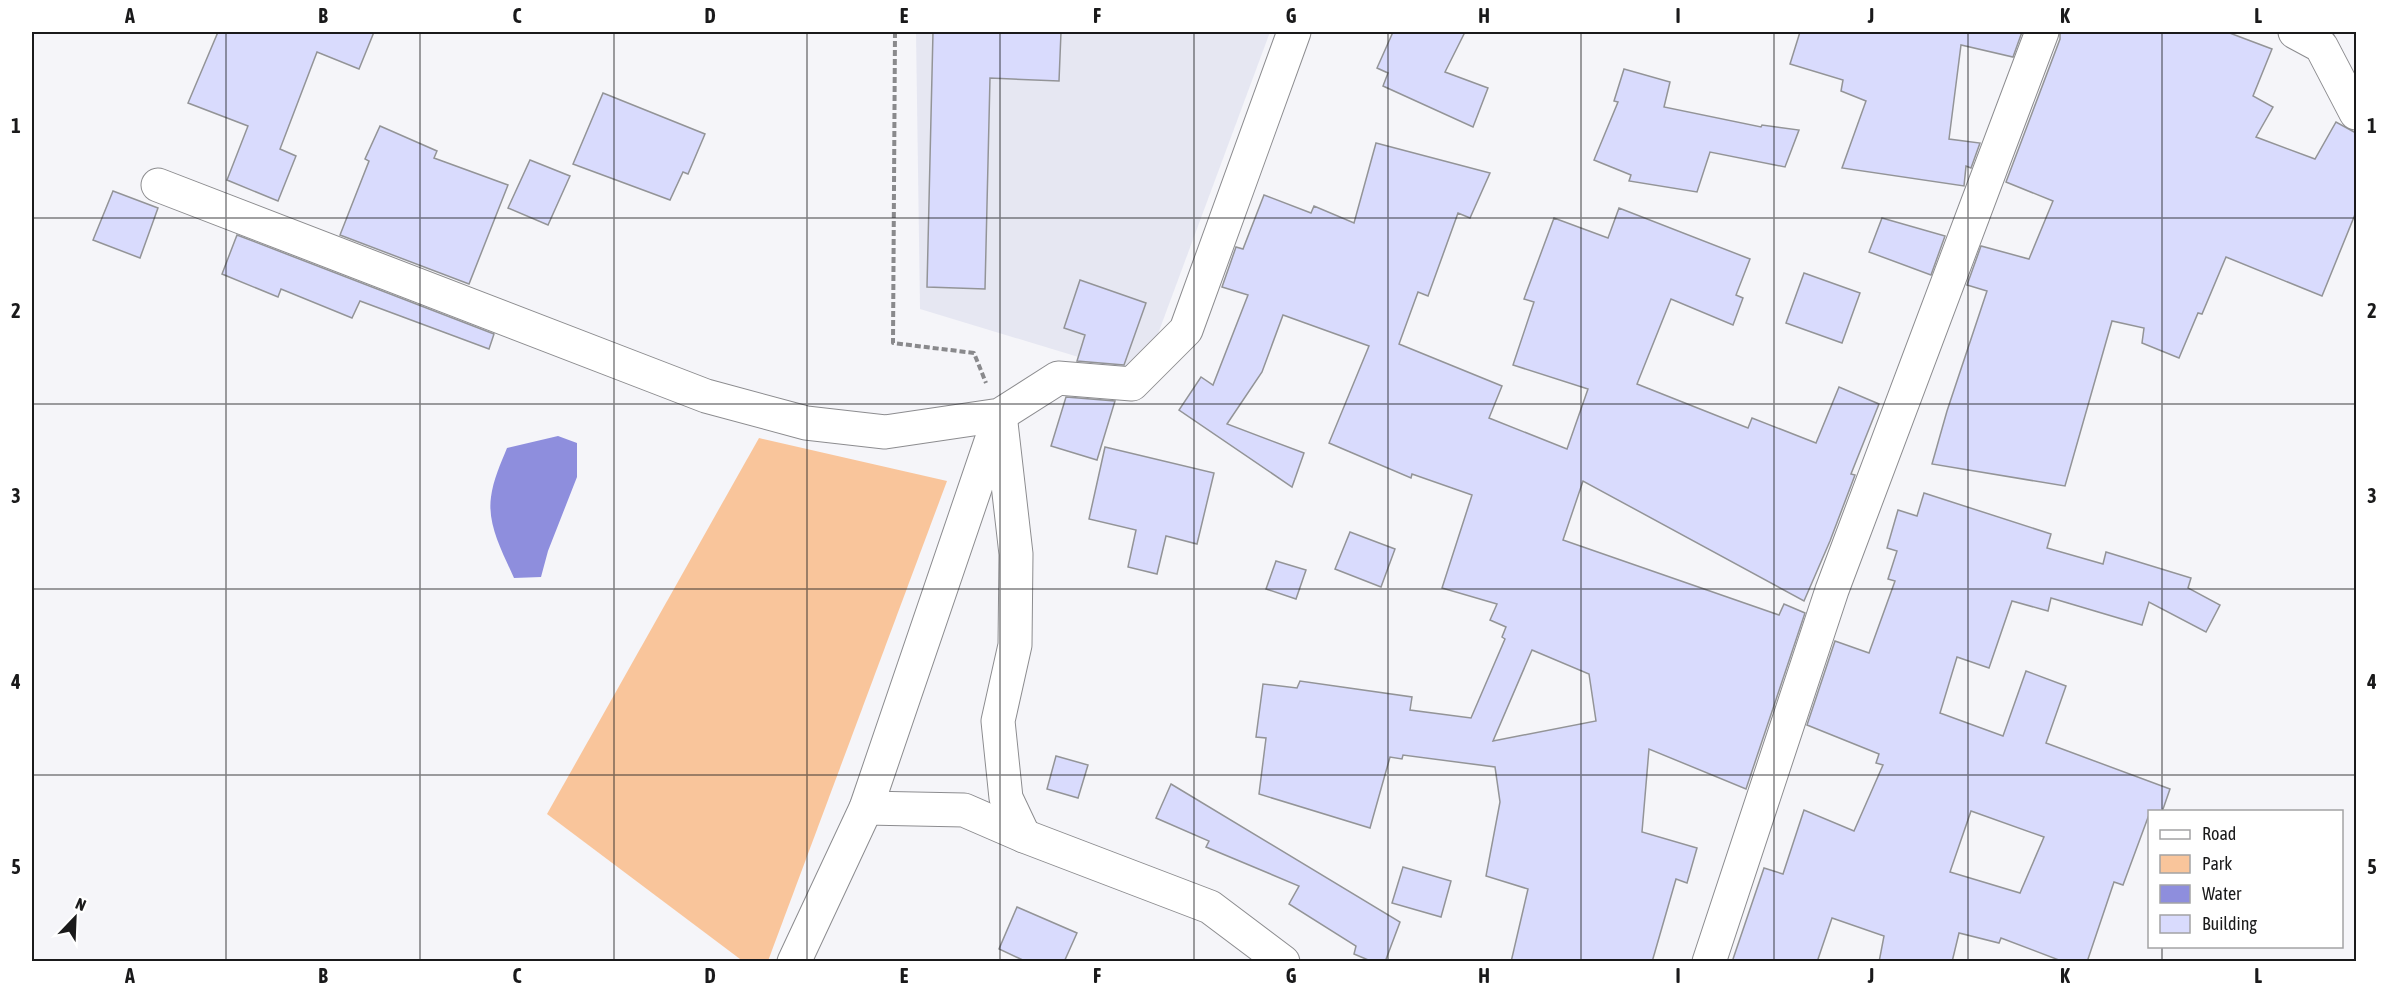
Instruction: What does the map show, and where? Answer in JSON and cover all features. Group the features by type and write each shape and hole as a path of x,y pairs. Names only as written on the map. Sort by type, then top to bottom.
{"street":[{"path":"158,185 706,396 806,423 885,432 1000,415 1058,378 1132,384 1186,330 1293,32"},
{"path":"1708,962 1832,590 2042,32"},
{"path":"2295,32 2321,46 2356,113"},
{"path":"794,962 866,808 1000,415"},
{"path":"1000,415 1016,554 1016,645 998,721 1006,798 1024,836"},
{"path":"866,808 964,810 1024,836 1210,908 1283,962"}],"path":[{"path":"895,32 893,343 974,354 1000,415"}],"shaded area":[{"path":"916,32 1270,32 1152,350 1131,373 920,309"}],"green space":[{"path":"759,438 947,481 768,961 744,962 547,814"}],"water":[{"path":"558,436 577,443 577,477 548,551 541,577 514,578 497,539 491,518 491,497 495,478 507,448"}],"building":[{"path":"218,32 374,32 359,69 317,52 280,149 296,156 278,201 227,180 248,126 188,103"},
{"path":"933,32 1061,32 1059,81 990,78 985,289 927,287"},
{"path":"1393,32 1465,32 1445,72 1488,88 1473,127 1383,86 1388,73 1377,68"},
{"path":"1800,32 2022,32 2013,57 1961,45 1949,139 1980,143 1971,168 1966,166 1964,186 1842,168 1866,101 1841,91 1843,80 1790,64"},
{"path":"2060,32 2227,32 2272,49 2253,96 2273,107 2256,137 2315,159 2336,122 2356,133 2356,212 2322,296 2226,257 2202,314 2198,313 2179,358 2142,343 2144,328 2112,321 2065,486 1932,464 1987,291 1967,285 1981,246 2029,259 2053,201 2006,182 2060,39"},
{"path":"1624,69 1670,82 1664,107 1761,127 1762,125 1799,130 1785,167 1710,152 1697,192 1629,181 1631,175 1594,160 1618,102 1614,101"},
{"path":"603,93 705,134 688,174 683,172 670,200 573,164"},
{"path":"380,126 437,151 434,158 508,185 469,284 340,235 369,161 365,159"},
{"path":"1376,143 1490,173 1470,218 1458,213 1428,296 1418,292 1399,344 1502,386 1489,418 1567,449 1588,389 1513,365 1534,302 1524,299 1554,218 1608,238 1619,208 1750,259 1736,295 1743,298 1733,325 1671,299 1637,384 1748,428 1752,418 1816,443 1839,387 1879,404 1851,474 1855,475 1830,541 1804,601 1583,481 1563,540 1779,615 1784,604 1805,613 1746,789 1649,749 1642,832 1697,848 1687,883 1676,879 1652,962 1511,962 1528,889 1486,876 1500,802 1495,767 1403,755 1402,759 1390,757 1370,828 1259,794 1266,738 1256,737 1263,684 1297,688 1300,681 1412,697 1410,710 1471,718 1505,639 1502,637 1506,627 1490,620 1497,604 1442,588 1472,495 1412,474 1411,478 1329,443 1369,346 1283,315 1262,372 1227,424 1304,453 1292,487 1179,410 1201,377 1213,385 1248,295 1222,287 1236,247 1243,249 1264,195 1311,213 1314,206 1354,223","holes":["1532,650 1589,674 1596,721 1493,741"]},
{"path":"530,160 570,176 548,225 508,208"},
{"path":"113,191 158,208 140,258 93,240"},
{"path":"1882,218 1945,236 1931,275 1869,252"},
{"path":"237,235 494,334 489,349 360,301 352,318 281,289 278,297 222,274"},
{"path":"1804,273 1860,293 1842,343 1786,323"},
{"path":"1080,280 1146,303 1124,365 1077,361 1085,335 1064,328"},
{"path":"1066,397 1115,401 1097,460 1051,446"},
{"path":"1105,447 1214,473 1197,544 1166,536 1157,574 1128,567 1136,530 1089,519"},
{"path":"1924,493 2051,534 2047,548 2103,564 2106,552 2191,578 2188,588 2220,605 2206,632 2149,602 2142,625 2051,598 2048,611 2012,601 1989,668 1957,657 1940,713 2003,736 2026,671 2066,686 2046,743 2170,789 2163,810 2148,810 2148,817 2123,885 2114,882 2087,962 2064,962 2001,938 1999,943 1959,933 1952,962 1879,962 1884,936 1832,918 1817,962 1732,962 1764,868 1783,874 1804,810 1854,831 1883,765 1876,763 1879,754 1807,725 1835,641 1869,653 1895,581 1888,579 1897,551 1887,548 1898,510 1917,516","holes":["1971,811 2044,837 2020,893 1950,872"]},
{"path":"1350,532 1395,549 1381,587 1335,569"},
{"path":"1276,561 1306,570 1296,599 1266,589"},
{"path":"1056,756 1088,765 1078,798 1047,789"},
{"path":"1171,784 1400,922 1385,962 1373,962 1354,954 1356,946 1289,904 1299,886 1206,847 1209,841 1156,818"},
{"path":"1403,867 1451,881 1441,917 1392,903"},
{"path":"1017,907 1077,933 1064,962 1027,962 999,949"}]}
